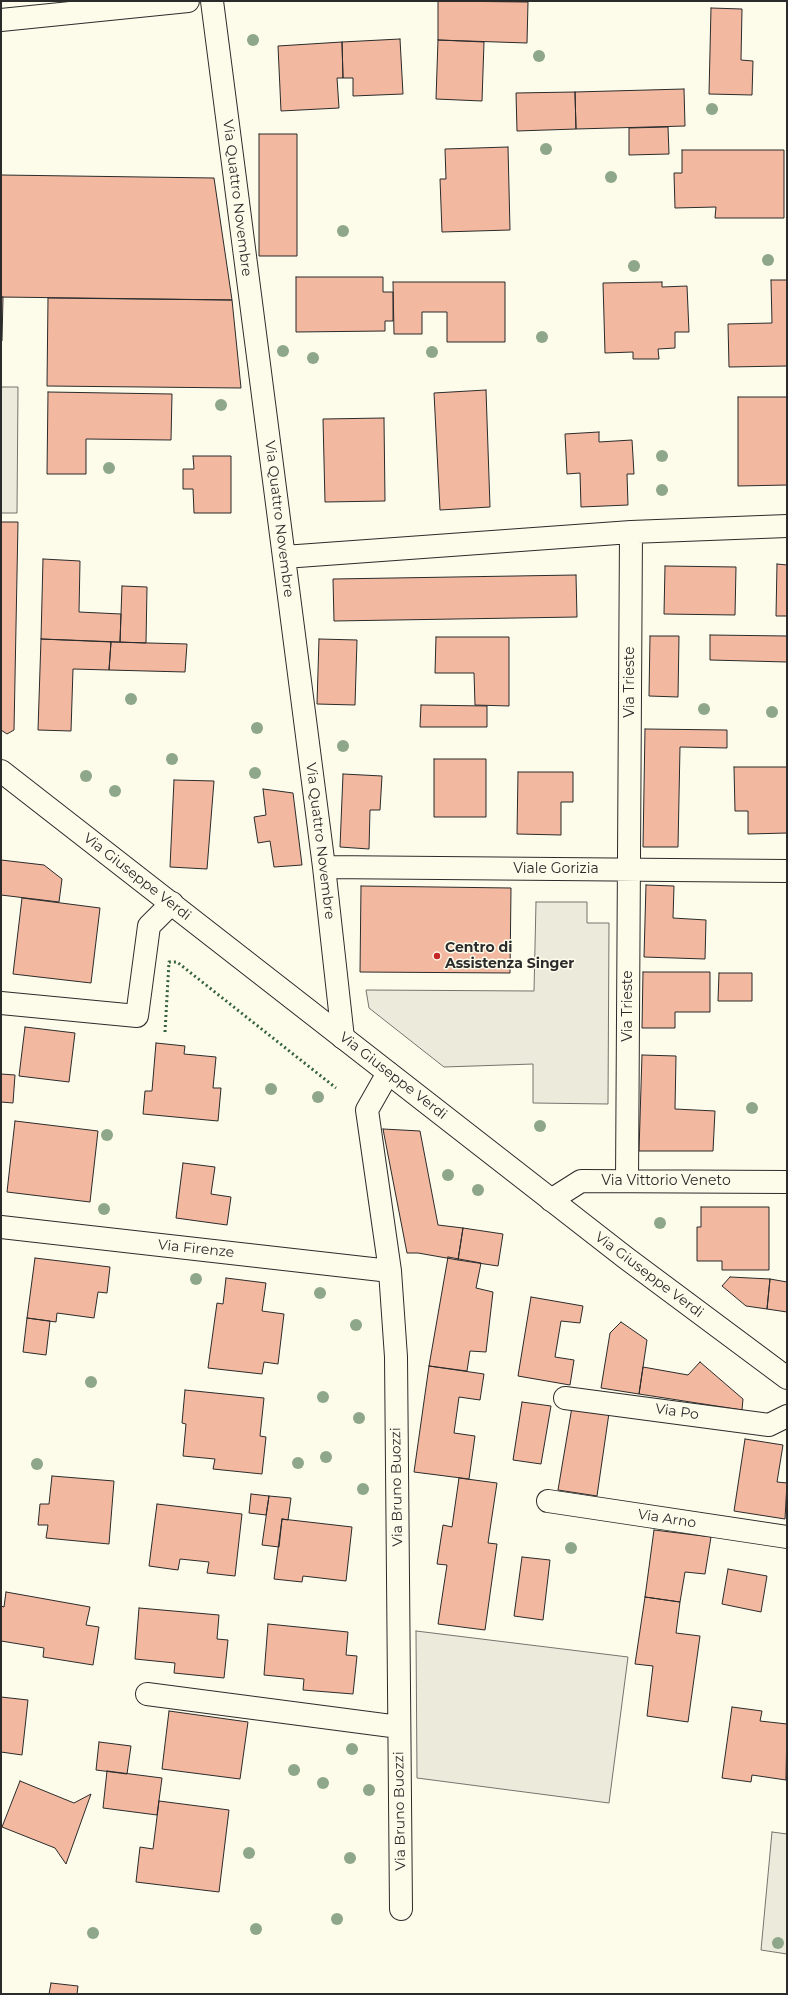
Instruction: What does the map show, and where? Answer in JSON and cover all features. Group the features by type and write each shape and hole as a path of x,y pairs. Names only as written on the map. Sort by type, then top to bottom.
{"street":[{"path":"1,20 130,4 188,1"},
{"name":"Via Quattro Novembre","path":"212,1 324,867 344,1038"},
{"path":"284,557 631,532 787,526"},
{"name":"Via Trieste","path":"627,1180 631,532"},
{"name":"Via Giuseppe Verdi","path":"1,771 626,1258 787,1378"},
{"name":"Viale Gorizia","path":"324,867 787,871"},
{"path":"1,1003 137,1016 149,926 172,904"},
{"name":"Via Bruno Buozzi","path":"388,1073 367,1110 390,1271 396,1356 401,1909"},
{"name":"Via Vittorio Veneto","path":"551,1200 581,1181 627,1180 787,1182"},
{"name":"Via Firenze","path":"1,1227 390,1271"},
{"name":"Via Po","path":"565,1398 769,1425 787,1416"},
{"name":"Via Arno","path":"548,1501 787,1537"},
{"path":"147,1694 399,1727"}],"shaded area":[{"path":"1,387 18,387 17,513 1,513"},
{"path":"536,902 587,902 587,923 609,923 608,1104 533,1103 533,1064 444,1067 369,1008 366,990 534,991"},
{"path":"416,1631 628,1657 609,1803 417,1778"},
{"path":"772,1832 787,1834 787,1954 761,1950"}],"building":[{"path":"438,1 528,2 527,43 438,40"},
{"path":"711,8 742,9 741,60 753,61 752,95 709,94"},
{"path":"400,39 403,94 353,96 353,78 343,78 342,42"},
{"path":"438,40 484,42 482,101 436,99"},
{"path":"342,42 343,78 337,78 339,108 281,111 278,46"},
{"path":"684,89 685,126 576,129 575,92"},
{"path":"575,92 576,129 517,131 516,93"},
{"path":"668,127 669,154 629,155 629,128"},
{"path":"259,134 297,134 297,256 259,256"},
{"path":"508,147 510,230 442,232 440,179 446,179 445,149"},
{"path":"682,150 784,150 784,218 715,218 716,207 675,208 674,173 682,173"},
{"path":"1,175 214,178 232,300 1,297"},
{"path":"296,277 383,277 383,292 393,292 393,321 385,321 385,331 296,332"},
{"path":"771,280 787,280 787,366 729,367 728,324 772,323"},
{"path":"393,282 505,282 505,342 447,342 447,312 422,312 422,334 394,334"},
{"path":"662,282 662,287 687,286 689,332 675,332 675,348 658,349 659,359 633,359 633,352 605,353 603,283"},
{"path":"1,297 3,297 2,341 1,341"},
{"path":"48,298 232,300 241,388 47,386"},
{"path":"486,390 490,507 440,510 434,393"},
{"path":"48,392 172,394 171,440 86,439 86,474 47,474"},
{"path":"738,397 787,397 787,485 738,486"},
{"path":"384,418 385,501 325,502 323,419"},
{"path":"599,432 599,442 632,440 634,474 627,474 628,505 581,507 580,473 567,474 565,434"},
{"path":"193,456 231,456 231,513 194,513 193,489 183,489 183,469 194,469"},
{"path":"1,522 18,522 14,730 7,734 1,730"},
{"path":"43,559 80,561 79,612 121,614 120,642 41,639"},
{"path":"777,564 787,565 787,616 776,616"},
{"path":"665,566 736,567 735,615 664,614"},
{"path":"576,575 577,617 334,621 333,579"},
{"path":"122,586 147,587 146,643 120,642"},
{"path":"710,635 787,636 787,662 710,660"},
{"path":"650,636 679,636 678,697 649,696"},
{"path":"436,637 509,637 509,706 475,705 474,673 435,673"},
{"path":"41,639 111,642 109,670 73,669 71,731 38,730"},
{"path":"319,639 357,640 355,705 317,704"},
{"path":"111,642 187,644 185,672 109,670"},
{"path":"421,705 487,706 487,727 420,727"},
{"path":"645,729 727,730 727,748 680,747 678,847 643,847"},
{"path":"434,759 486,759 486,817 434,817"},
{"path":"734,767 787,767 787,833 748,834 748,811 735,811"},
{"path":"518,772 573,772 573,802 561,802 561,835 517,834"},
{"path":"343,774 382,776 380,810 370,810 369,849 340,847"},
{"path":"174,780 214,781 207,869 170,867"},
{"path":"263,789 293,793 302,865 274,867 270,841 258,843 254,817 266,815"},
{"path":"1,860 44,865 62,879 59,902 1,895"},
{"path":"646,885 674,886 673,918 706,920 705,959 644,957"},
{"path":"361,886 511,888 510,973 360,972"},
{"path":"22,898 100,908 91,983 13,974"},
{"path":"643,972 710,972 710,1012 675,1012 675,1028 642,1028"},
{"path":"719,973 752,973 752,1001 718,1001"},
{"path":"25,1027 75,1033 69,1082 19,1076"},
{"path":"156,1043 185,1046 184,1054 216,1057 213,1088 221,1088 218,1121 143,1114 145,1091 152,1091"},
{"path":"642,1055 676,1056 675,1109 715,1111 713,1151 639,1151"},
{"path":"1,1074 15,1075 13,1103 1,1102"},
{"path":"15,1121 98,1131 90,1202 7,1192"},
{"path":"383,1129 420,1131 438,1225 463,1228 458,1260 418,1253 407,1253"},
{"path":"183,1163 215,1167 211,1194 231,1197 227,1225 176,1218"},
{"path":"701,1207 769,1207 769,1270 722,1270 722,1261 697,1261 697,1227 701,1227"},
{"path":"463,1228 503,1234 498,1266 458,1260"},
{"path":"448,1257 481,1263 476,1288 493,1292 486,1352 470,1351 467,1371 429,1366"},
{"path":"35,1258 110,1267 107,1293 98,1292 94,1318 57,1313 56,1322 27,1318"},
{"path":"730,1277 770,1279 767,1309 746,1306 722,1286"},
{"path":"226,1278 266,1283 262,1311 284,1314 278,1364 264,1362 262,1374 208,1368 217,1303 223,1304"},
{"path":"770,1279 787,1282 787,1312 767,1309"},
{"path":"531,1297 583,1306 580,1323 561,1321 555,1357 574,1360 570,1385 518,1376"},
{"path":"27,1318 50,1321 46,1355 23,1352"},
{"path":"621,1322 647,1340 639,1394 601,1388 610,1333"},
{"path":"700,1362 743,1399 742,1410 639,1394 643,1367 688,1375"},
{"path":"429,1366 484,1374 480,1400 459,1397 454,1433 475,1436 469,1479 414,1472"},
{"path":"185,1390 264,1398 260,1436 266,1437 262,1474 213,1469 215,1459 183,1456 186,1424 182,1423"},
{"path":"522,1402 551,1406 541,1464 513,1460"},
{"path":"572,1407 609,1413 597,1496 558,1490"},
{"path":"745,1439 783,1445 777,1482 787,1483 785,1519 734,1511"},
{"path":"52,1476 114,1481 109,1544 46,1538 48,1525 38,1525 40,1504 49,1504"},
{"path":"459,1478 497,1483 488,1543 497,1544 485,1630 438,1624 447,1565 437,1564 443,1525 452,1527"},
{"path":"251,1494 269,1496 266,1515 249,1513"},
{"path":"269,1496 291,1498 288,1520 282,1519 279,1547 262,1545"},
{"path":"157,1504 242,1514 235,1576 207,1573 209,1562 180,1559 178,1570 149,1566"},
{"path":"282,1519 352,1527 346,1581 303,1576 302,1582 274,1579"},
{"path":"654,1530 711,1537 705,1574 685,1572 680,1602 645,1597"},
{"path":"522,1557 550,1560 543,1620 514,1616"},
{"path":"728,1569 767,1576 761,1612 722,1604"},
{"path":"6,1592 90,1607 86,1625 99,1627 93,1665 43,1657 44,1648 1,1641 1,1606 4,1607"},
{"path":"645,1597 680,1602 676,1633 700,1636 688,1722 647,1716 653,1666 635,1664"},
{"path":"139,1608 219,1615 217,1639 228,1640 224,1678 174,1673 175,1663 135,1659"},
{"path":"268,1624 348,1632 346,1655 357,1656 353,1694 303,1690 304,1679 264,1675"},
{"path":"1,1697 28,1700 22,1755 1,1752"},
{"path":"732,1707 762,1711 760,1721 787,1724 786,1780 752,1775 751,1782 722,1778"},
{"path":"169,1711 248,1722 240,1779 162,1769"},
{"path":"99,1742 131,1746 127,1774 96,1770"},
{"path":"107,1771 162,1778 157,1815 103,1808"},
{"path":"20,1781 74,1803 91,1794 66,1864 55,1848 2,1827"},
{"path":"159,1801 229,1810 219,1892 136,1882 140,1847 153,1849"},
{"path":"51,1983 78,1986 77,1994 49,1994"}],"hedge":[{"path":"165,1032 169,962 177,962 336,1088"}],"place":[{"name":"Centro di Assistenza Singer","path":"437,956"}]}
